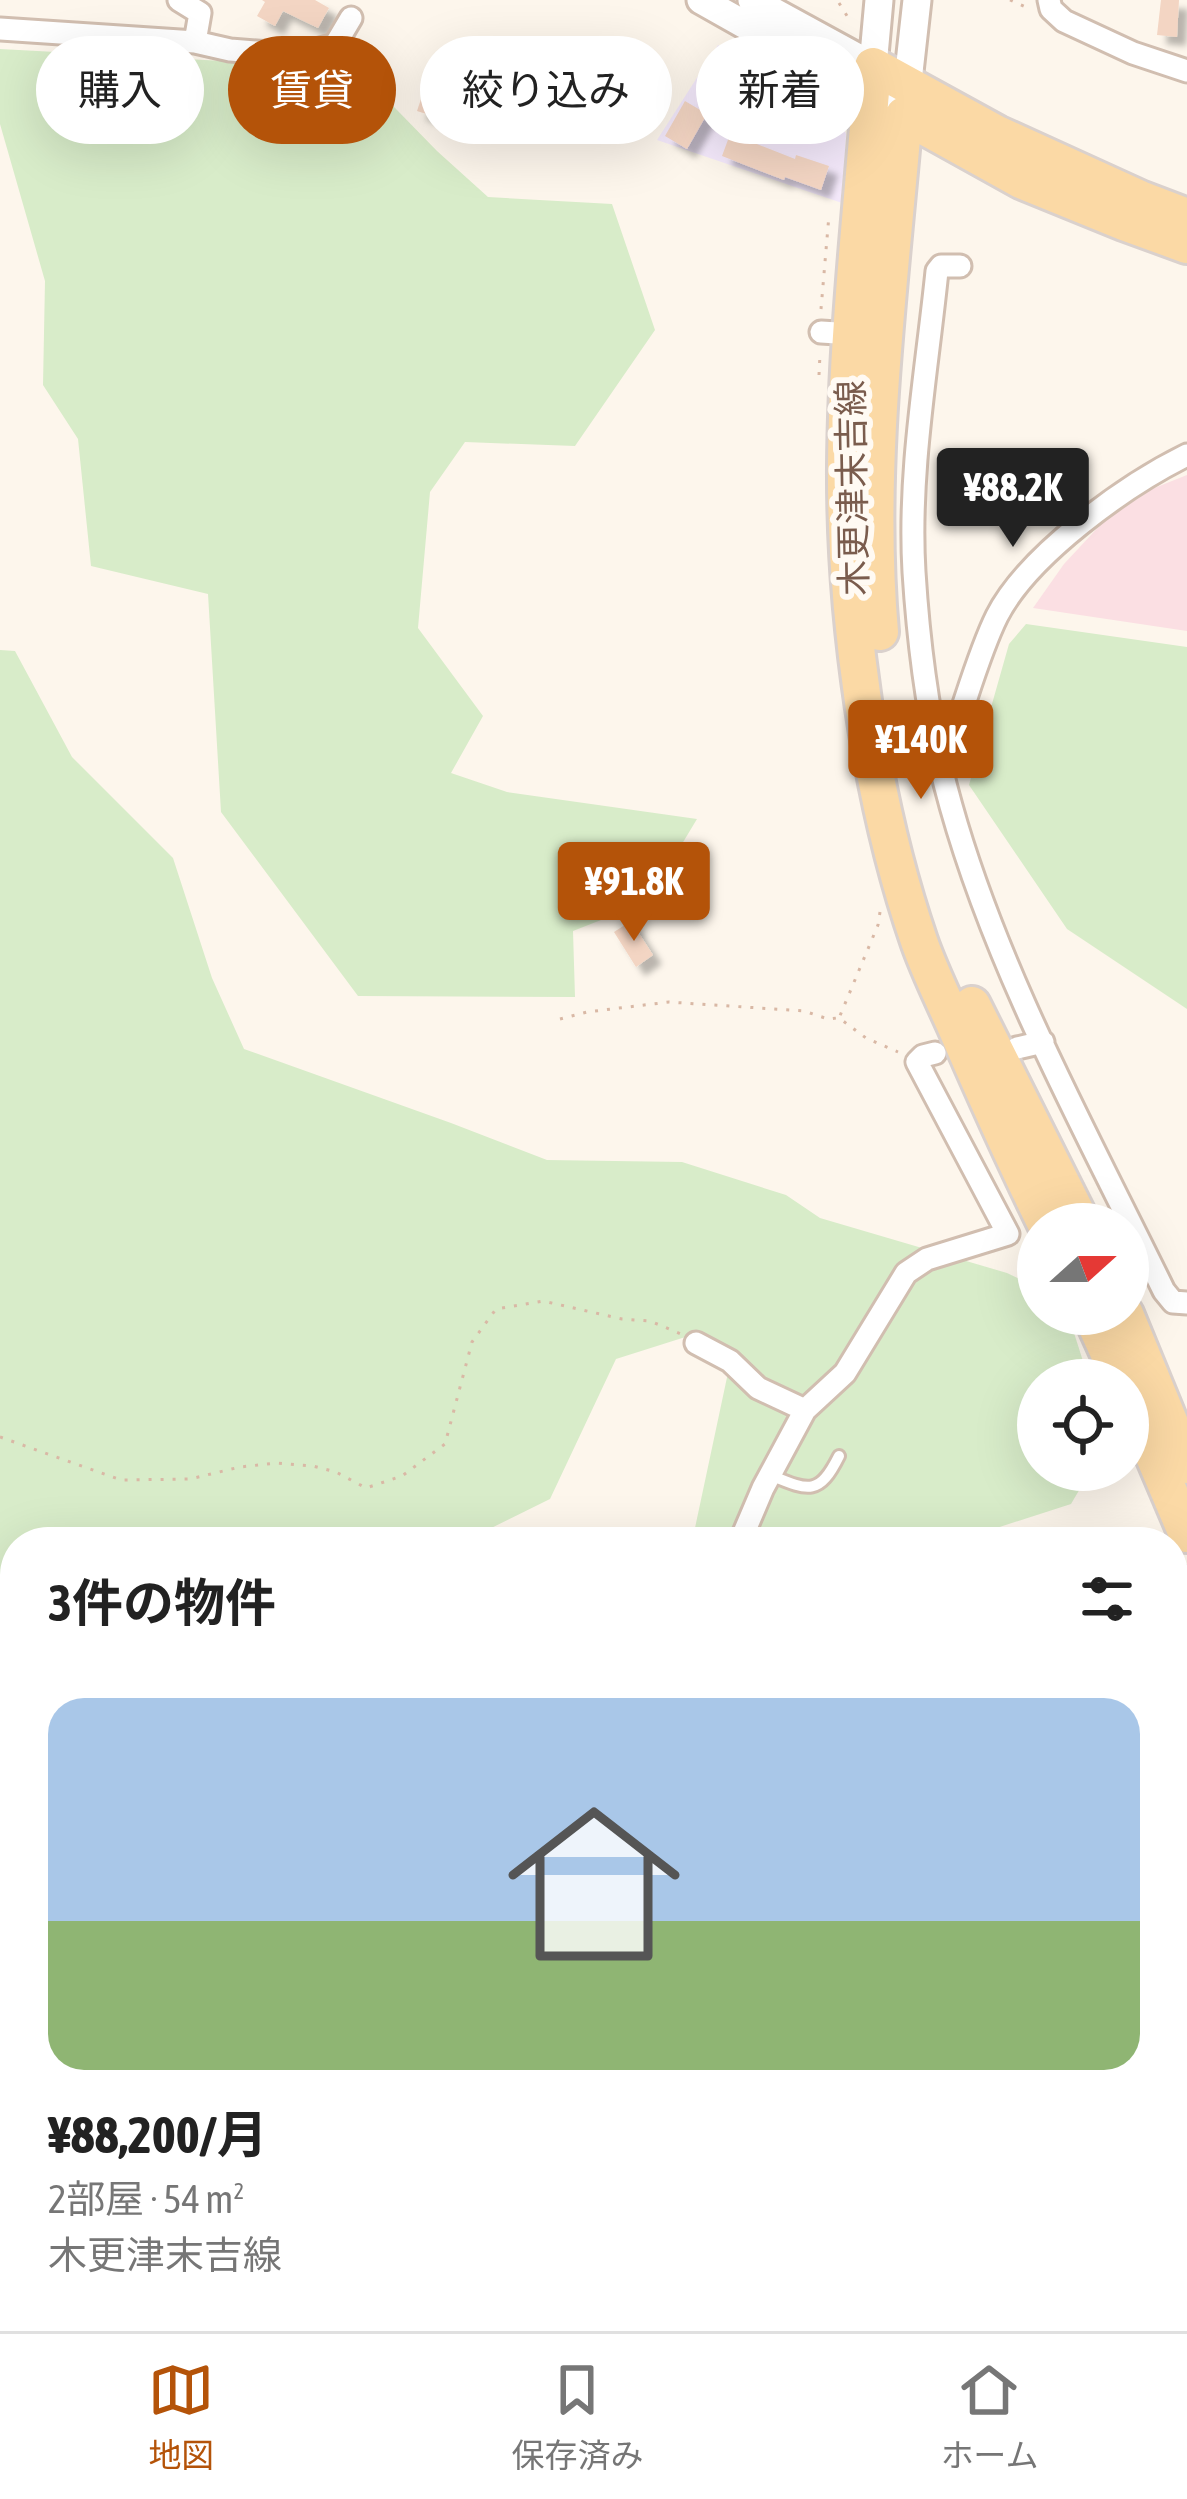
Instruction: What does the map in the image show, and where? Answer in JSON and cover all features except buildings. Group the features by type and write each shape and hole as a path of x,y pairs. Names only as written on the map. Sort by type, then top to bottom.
{"main road":[{"path":"872,81 1187,217"},
{"name":"木更津末吉線","path":"872,81 837,333 850,579 872,752 920,942 1036,1203"},
{"path":"906,99 1021,180 1187,244"},
{"name":"木更津末吉線","path":"906,99 877,470 876,589 883,667 898,764 943,936 986,1036 1071,1203"},
{"path":"1134,1335 1187,1465"},
{"path":"1149,1444 1184,1527"}],"street":[{"path":"178,0 200,13 196,36"},
{"path":"701,0 872,81"},
{"path":"752,0 872,81"},
{"path":"872,81 879,0"},
{"path":"906,99 916,0"},
{"path":"1049,0 1064,21 1133,53 1187,71"},
{"path":"204,44 297,55 335,45 351,18"},
{"path":"0,29 105,36"},
{"path":"960,266 941,266 937,271 914,490 917,610 925,692 937,750 986,911 1042,1042 1164,1292 1173,1302 1187,1303"},
{"path":"898,764 937,750 952,739 997,615 1023,579 1106,504 1187,455"},
{"path":"1017,1048 1042,1042"},
{"path":"935,1053 917,1062 1008,1234"},
{"path":"747,1527 805,1410 845,1373 906,1273 927,1259 1017,1233"},
{"path":"696,1343 730,1361 758,1388 805,1410"}],"lane":[{"path":"770,1474 806,1487 818,1486 827,1481 839,1456"}],"path":[{"path":"839,3 849,19"},
{"path":"560,1019 669,1003 839,1018"},
{"path":"0,1437 122,1480 190,1479 277,1462 336,1472 366,1488 402,1477 446,1444 472,1342 496,1309 542,1301 666,1325 696,1343"}],"shaded area":[{"path":"696,79 696,144 845,144 842,203 669,144 672,117"},
{"path":"1187,475 1187,631 1033,608 1064,564 1105,520 1152,489"}],"green space":[{"path":"0,49 36,51 36,144 204,144 204,60 228,61 228,144 396,144 396,109 420,134 420,144 430,144 488,197 612,204 655,330 575,446 465,442 430,492 418,628 483,716 451,773 507,792 697,819 647,902 573,931 575,997 358,996 221,812 208,594 91,566 78,439 43,385 45,281 0,124"},
{"path":"1026,624 1187,647 1187,1009 1067,929 969,785 1009,644"},
{"path":"0,650 15,651 72,757 173,858 212,978 244,1049 547,1160 682,1162 786,1195 820,1218 1007,1273 1017,1278 1017,1335 1075,1335 1082,1359 1017,1359 1017,1491 1079,1491 1071,1504 1000,1527 695,1527 729,1368 698,1333 616,1359 550,1499 493,1527 0,1527"}]}
